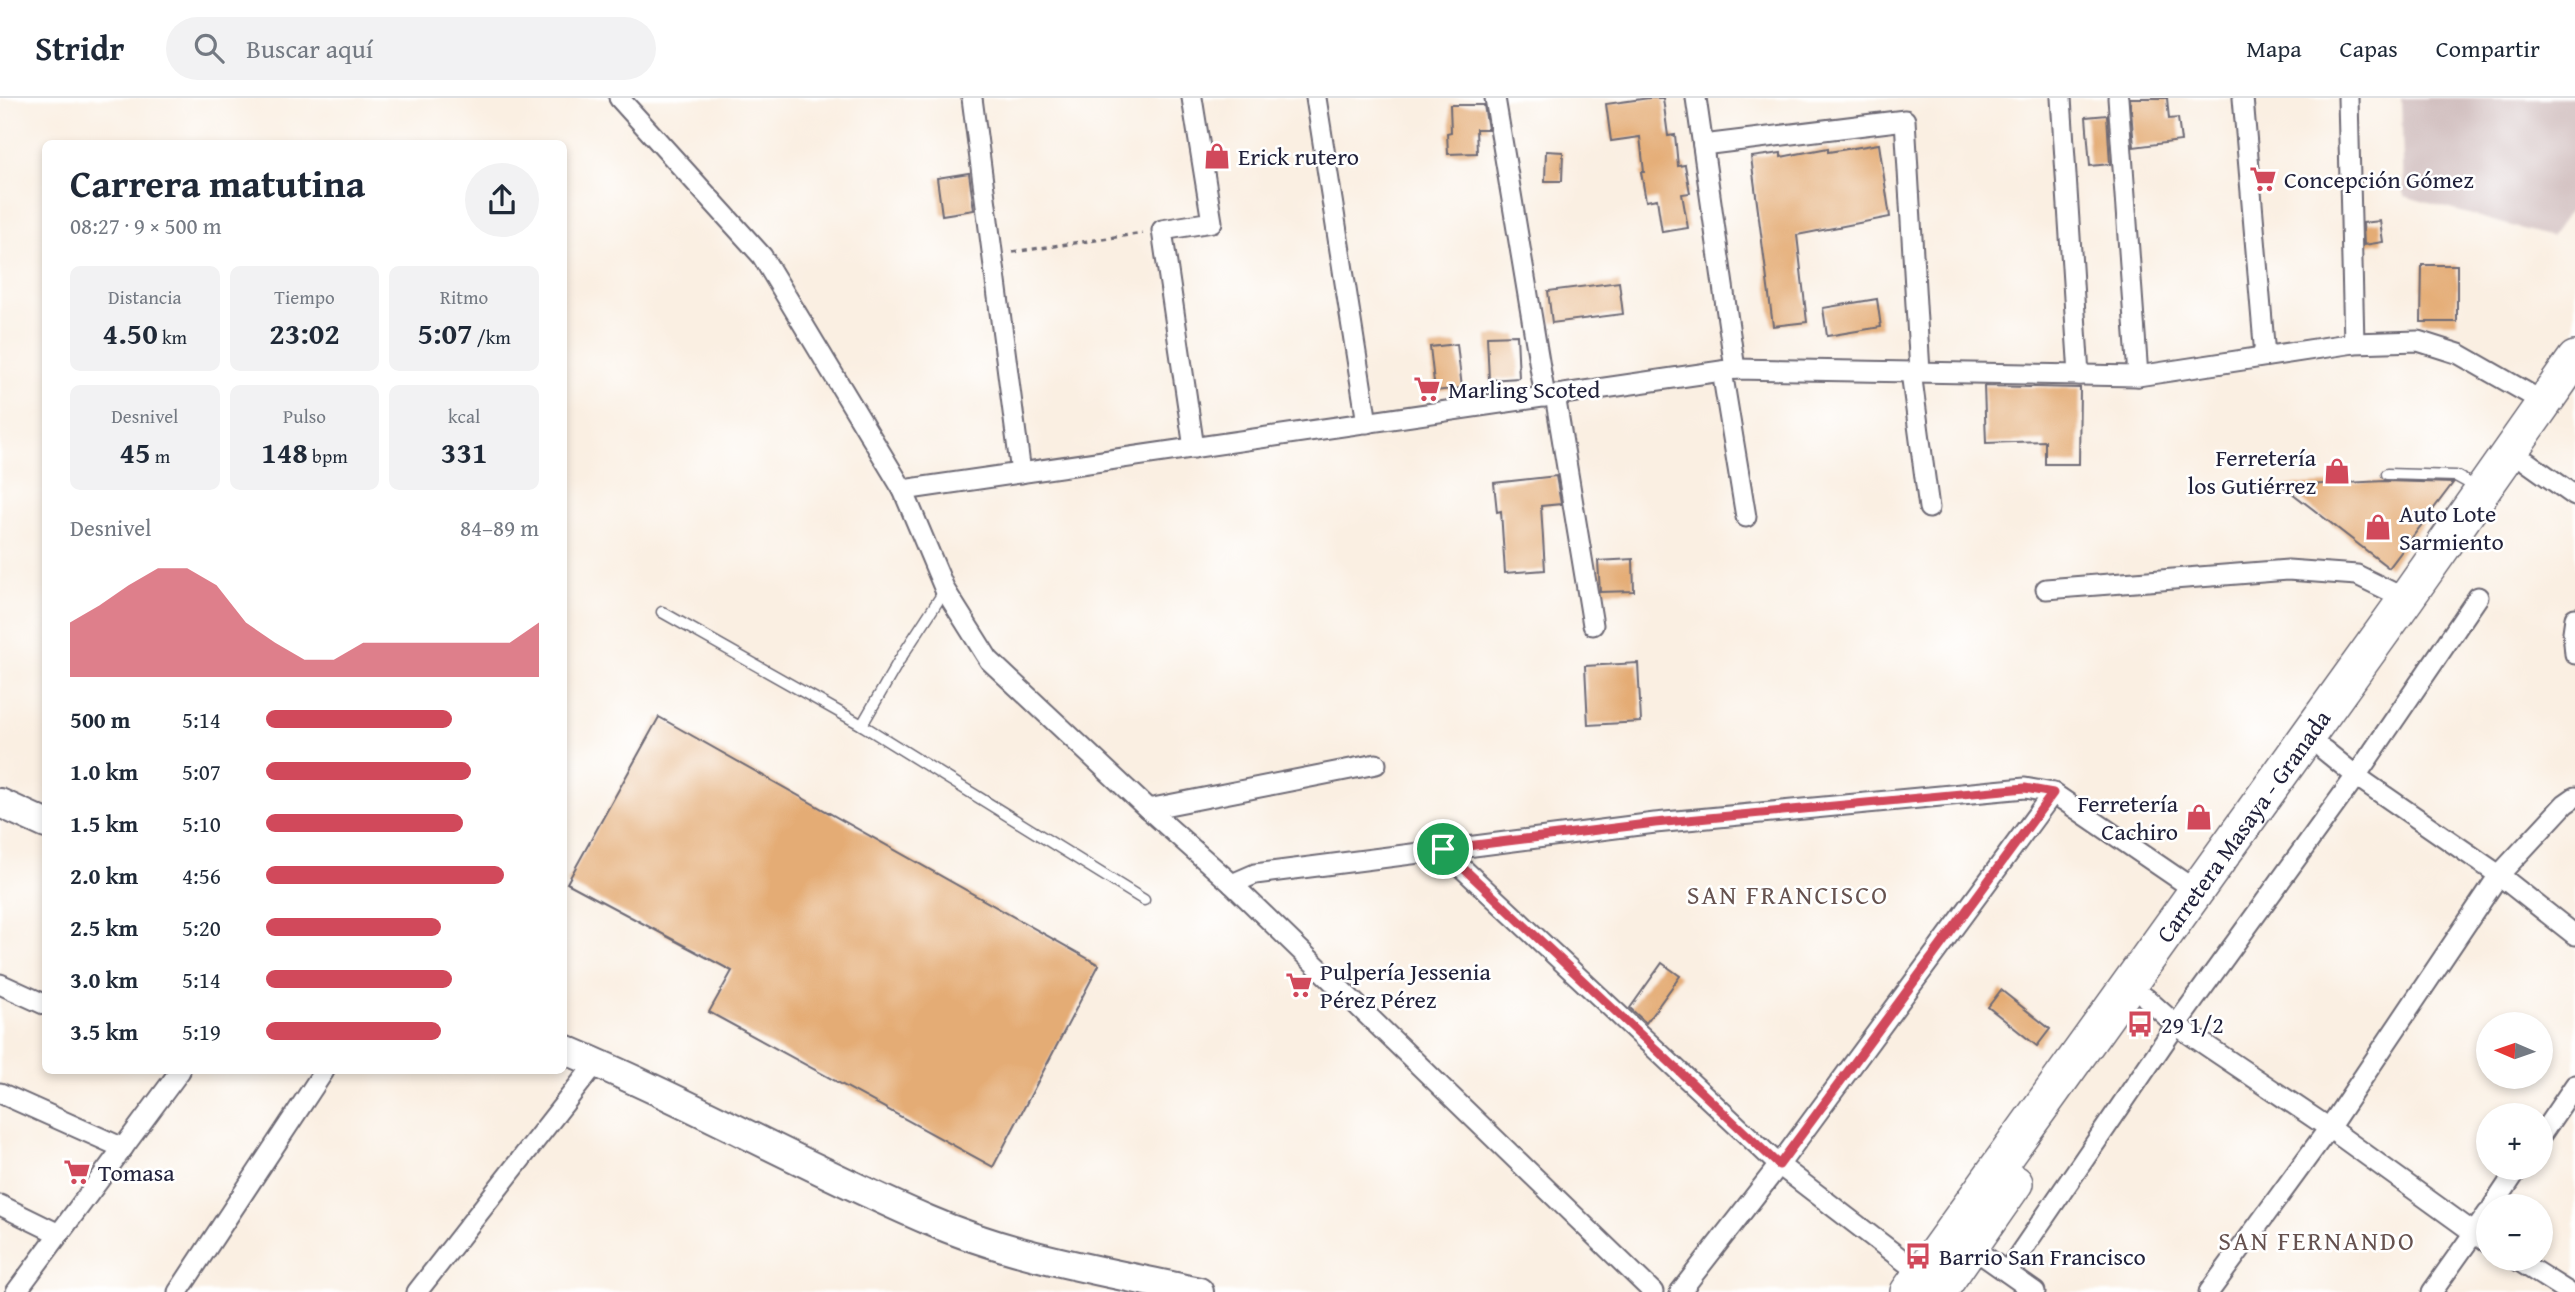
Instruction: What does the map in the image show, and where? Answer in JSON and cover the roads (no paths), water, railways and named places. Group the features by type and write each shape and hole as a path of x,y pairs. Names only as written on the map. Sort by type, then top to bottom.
{"highway":[{"name":"Carretera Masaya - Granada","path":"1922,1286 1971,1248 2527,462 2560,398 2575,359"},
{"name":"Carretera Masaya - Granada","path":"1922,1286 2195,890 2483,490 2560,398"}],"street":[{"path":"619,98 762,256 903,490 945,590 989,660 1232,884 1653,1292"},
{"path":"972,98 1021,473"},
{"path":"1192,98 1212,222 1162,230 1194,448"},
{"path":"1316,98 1367,423"},
{"path":"1495,98 1593,625"},
{"path":"1696,98 1746,517"},
{"path":"2061,98 2079,375"},
{"path":"2119,98 2138,376"},
{"path":"2243,98 2265,356"},
{"path":"2348,98 2354,343"},
{"path":"1703,145 1905,120 1915,372 1929,508"},
{"path":"903,490 1729,370 2138,376 2354,343 2418,341 2459,354 2560,398"},
{"path":"2527,462 2575,496"},
{"path":"2046,589 2288,570 2357,575 2406,599"},
{"path":"2007,1272 2176,1025 2356,776 2478,597"},
{"path":"2575,618 2575,654"},
{"path":"2324,750 2356,776 2499,875 2575,935"},
{"path":"1148,809 1376,764"},
{"path":"1232,884 1255,874 1655,823 2025,788 2053,793 2195,890"},
{"path":"1680,1292 1779,1165 2053,793"},
{"path":"2209,1292 2329,1128 2499,875 2565,804 2575,797"},
{"path":"0,803 42,822"},
{"path":"1443,849 1779,1165 1922,1286"},
{"path":"0,984 42,1002"},
{"path":"2146,998 2176,1025 2329,1128 2476,1234"},
{"path":"567,1050 929,1221 1006,1247 1199,1292"},
{"path":"417,1292 596,1063"},
{"path":"16,1292 178,1074"},
{"path":"178,1292 322,1074"},
{"path":"2553,1117 2575,1085"},
{"path":"0,1093 123,1148"},
{"path":"0,1205 59,1234"},
{"path":"2432,1292 2476,1244"},
{"path":"1971,1248 2035,1292"},
{"path":"2535,1271 2568,1292"}],"lane":[{"path":"2387,474 2456,476 2483,490"},
{"path":"862,725 900,659 945,590"},
{"path":"662,612 862,725 1144,900"}],"place":[{"name":"Erick rutero","path":"1217,156"},
{"name":"Concepción Gómez","path":"2263,179"},
{"name":"Marling Scoted","path":"1427,389"},
{"name":"Ferretería los Gutiérrez","path":"2337,471"},
{"name":"Auto Lote Sarmiento","path":"2378,527"},
{"name":"Ferretería Cachiro","path":"2199,817"},
{"name":"Pulpería Jessenia Pérez Pérez","path":"1299,985"},
{"name":"29 1/2","path":"2140,1024"},
{"name":"Tomasa","path":"77,1172"},
{"name":"Barrio San Francisco","path":"1918,1256"}],"district":[{"name":"SAN FRANCISCO","path":"1788,894"},
{"name":"SAN FERNANDO","path":"2317,1240"}]}
